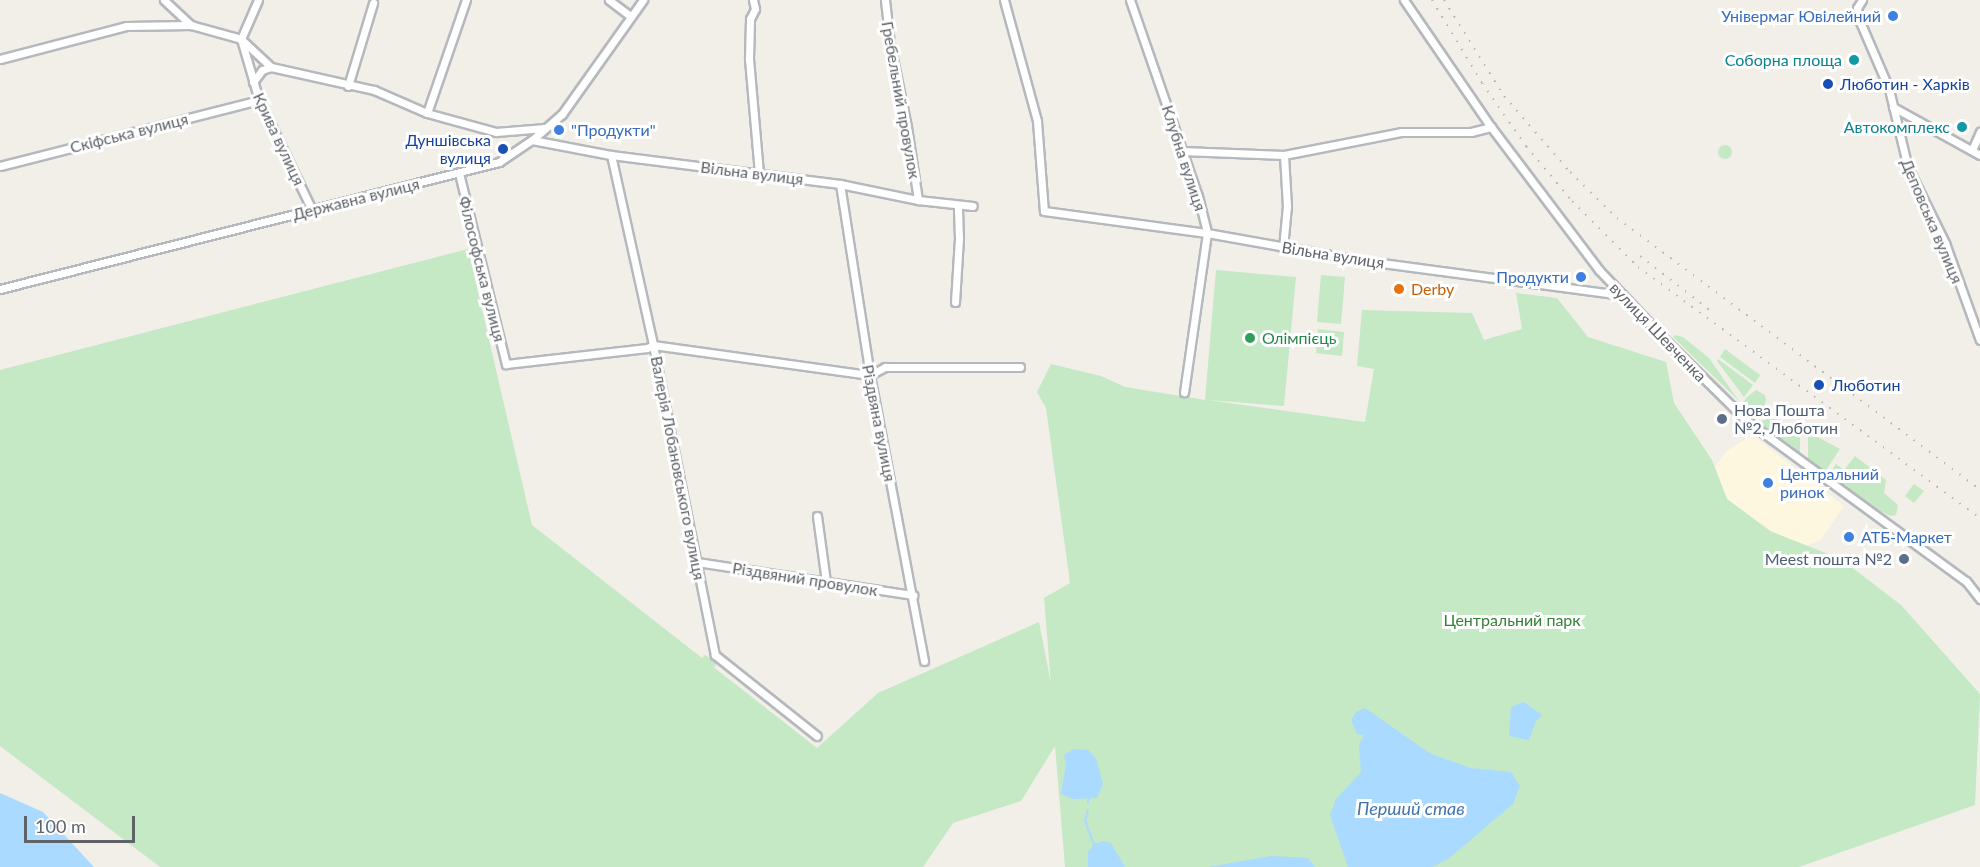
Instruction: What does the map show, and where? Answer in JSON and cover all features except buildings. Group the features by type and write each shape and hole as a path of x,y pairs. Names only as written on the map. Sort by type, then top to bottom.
{"street":[{"path":"164,0 191,26"},
{"path":"241,39 258,0"},
{"path":"427,113 466,0"},
{"path":"609,0 630,15"},
{"name":"Державна вулиця","path":"0,289 499,162 532,140 562,114 630,15 643,0"},
{"path":"753,0 755,9 750,19 749,59 759,174"},
{"name":"Гребельний провулок","path":"885,0 890,44 907,127 918,200"},
{"name":"Вільна вулиця","path":"1004,0 1037,122 1044,211 1206,233 1283,248 1623,295"},
{"name":"Клубна вулиця","path":"1130,0 1198,196 1206,233 1184,392"},
{"name":"вулиця Шевченка","path":"1404,0 1491,127 1599,270 1623,295 1746,421 1966,581 1980,599"},
{"name":"Деповська вулиця","path":"1862,0 1857,9 1858,17 1889,89 1908,168 1945,243 1980,340"},
{"path":"348,86 373,3"},
{"path":"0,59 126,26 191,26 241,39 271,67 374,90 427,113 496,132 544,128"},
{"name":"Крива вулиця","path":"241,39 259,100 312,210"},
{"path":"253,82 262,70 271,67"},
{"name":"Скіфська вулиця","path":"0,166 259,100"},
{"path":"1893,107 1980,155"},
{"path":"1182,151 1284,155 1401,132 1471,132 1491,127"},
{"path":"1972,150 1980,132"},
{"name":"Вільна вулиця","path":"532,140 611,155 840,184 918,200 973,206"},
{"name":"Валерія Лобановського вулиця","path":"611,155 653,345 715,655 817,736"},
{"path":"1283,248 1287,206 1284,155"},
{"name":"Філософська вулиця","path":"459,173 506,364 646,348 653,345"},
{"name":"Різдвяна вулиця","path":"840,184 870,375 924,661"},
{"path":"955,302 959,238 957,205"},
{"path":"653,345 870,375 885,367 1020,367"},
{"path":"817,516 826,582"},
{"name":"Різдвяний провулок","path":"697,562 913,595"},
{"path":"1966,581 1980,591"}],"shaded area":[{"name":"Центральний ринок","path":"1752,435 1844,506 1821,539 1798,550 1727,499 1715,467 1727,451"}],"green space":[{"path":"1722,145 1728,145 1732,152 1728,159 1722,159 1718,155 1718,149"},
{"name":"Центральний парк","path":"468,249 532,525 702,658 705,655 717,662 715,667 712,666 817,748 878,693 1039,622 1051,684 1044,598 1070,583 1046,408 1037,392 1051,364 1101,376 1125,387 1205,400 1216,270 1296,277 1284,406 1208,400 1365,422 1374,369 1357,366 1362,310 1472,313 1484,340 1522,329 1516,293 1557,298 1588,337 1666,362 1674,403 1712,460 1727,499 1770,531 1841,559 1901,605 1980,694 1975,805 1799,867 1065,867 1055,746 1021,801 953,823 923,867 160,867 0,746 0,370"},
{"path":"1321,275 1345,277 1341,324 1317,322"},
{"path":"1318,329 1344,332 1342,356 1316,353"},
{"path":"1675,335 1683,337 1709,358 1739,401 1673,337"},
{"path":"1725,349 1760,375 1755,383 1720,357"},
{"path":"1718,359 1753,385 1744,397 1717,361"},
{"path":"1756,390 1765,395 1762,417 1754,416 1741,407 1746,398"},
{"path":"1772,417 1781,425 1778,430 1781,435 1787,436 1791,431 1800,438 1800,454 1757,423"},
{"path":"1812,434 1840,449 1824,473 1808,460 1808,437"},
{"path":"1855,456 1886,480 1884,493 1898,505 1896,515 1891,516 1876,509 1828,476 1836,464 1844,470"},
{"path":"1914,484 1924,491 1914,503 1905,496"}],"water":[{"path":"1524,702 1542,715 1536,721 1529,740 1509,736 1511,707"},
{"name":"Перший став","path":"1365,708 1431,754 1471,768 1511,772 1520,786 1513,804 1448,859 1432,867 1348,867 1330,815 1336,799 1361,772 1359,744 1364,735 1357,734 1351,720 1356,712"},
{"path":"1074,749 1088,750 1096,758 1103,784 1097,798 1073,799 1061,794 1066,765 1064,755"},
{"path":"0,793 43,812 94,867 0,867"},
{"path":"1103,841 1111,843 1125,867 1088,867 1088,852 1094,844"},
{"path":"1271,856 1308,858 1315,867 1208,867"}],"waterway":[{"path":"1088,810 1085,821 1094,844"}],"railway":[{"path":"1432,0 1482,83 1526,146 1572,201 1638,267 1980,518"},
{"path":"1444,0 1504,96 1570,172 1617,218 1980,490"},
{"path":"1640,256 1711,311"}],"place":[{"name":"Універмаг Ювілейний","path":"1893,16"},
{"name":"Соборна площа","path":"1854,60"},
{"name":"Люботин - Харків","path":"1828,84"},
{"name":"Автокомплекс","path":"1962,127"},
{"name":"\"Продукти\"","path":"559,130"},
{"name":"Дуншівська вулиця","path":"503,149"},
{"name":"Продукти","path":"1581,277"},
{"name":"Derby","path":"1399,289"},
{"name":"Олімпієць","path":"1250,338"},
{"name":"Люботин","path":"1819,385"},
{"name":"Нова Пошта №2, Люботин","path":"1722,419"},
{"name":"Центральний ринок","path":"1768,483"},
{"name":"АТБ-Маркет","path":"1849,537"},
{"name":"Meest пошта №2","path":"1904,559"}]}
